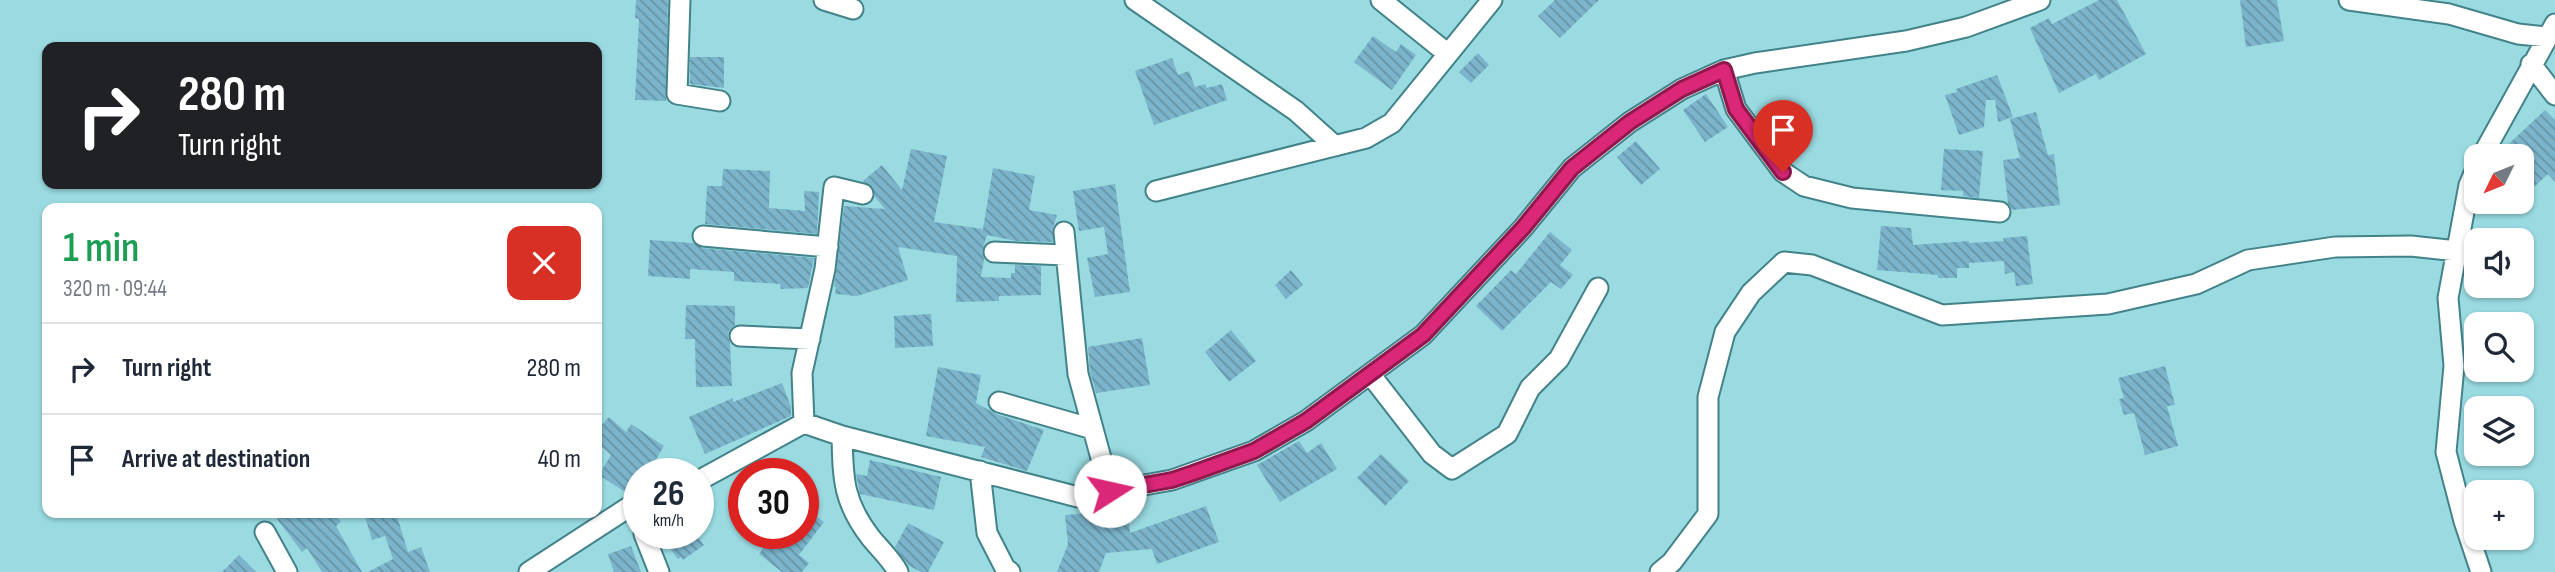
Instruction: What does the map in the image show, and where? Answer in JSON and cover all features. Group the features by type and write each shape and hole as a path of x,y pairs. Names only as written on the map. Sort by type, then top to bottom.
{"street":[{"path":"680,0 677,94 720,100"},
{"path":"824,0 853,9"},
{"path":"1135,0 1296,111 1335,146"},
{"path":"1381,0 1448,54"},
{"path":"1156,191 1366,138 1392,123 1492,0"},
{"path":"714,472 804,423 842,436 1078,497 1172,480 1254,451 1306,421 1423,335 1523,228 1572,168 1630,122 1682,89 1724,70 1755,63 1906,41 1966,27 2040,0"},
{"path":"2349,0 2449,14 2518,34 2551,30"},
{"path":"2488,144 2551,30"},
{"path":"2530,64 2555,95"},
{"path":"1724,70 1736,109 1783,172 1804,186 1852,198 2000,212"},
{"path":"804,423 802,373 828,247 834,187 863,194"},
{"path":"2464,212 2448,298 2454,366 2446,452 2464,521 2482,572"},
{"path":"1064,232 1078,374 1110,491"},
{"path":"703,236 828,247"},
{"path":"1660,572 1672,562 1708,514 1708,397 1725,332 1751,293 1784,262 1812,265 1942,315 2108,304 2196,284 2248,260 2335,247 2411,246 2457,251"},
{"path":"994,252 1066,255"},
{"path":"1370,374 1432,454 1452,469 1507,434 1530,388 1559,359 1598,288"},
{"path":"740,336 810,339"},
{"path":"999,402 1093,429"},
{"path":"842,436 843,482 849,503 869,536 898,572"},
{"path":"980,471 987,533 1010,572"},
{"path":"529,572 623,518"},
{"path":"265,531 287,572"},
{"path":"650,549 659,572"}],"building":[{"path":"636,0 668,0 666,101 635,100 639,19 635,18"},
{"path":"1555,0 1599,0 1560,38 1538,16"},
{"path":"2099,0 2117,0 2146,54 2099,80 2096,74 2059,93 2030,28 2049,18 2052,24"},
{"path":"2240,0 2277,0 2284,41 2246,47"},
{"path":"1373,36 1396,52 1401,44 1416,55 1392,90 1354,62"},
{"path":"1478,53 1489,65 1471,83 1459,72"},
{"path":"690,57 724,57 724,88 690,84"},
{"path":"1172,58 1178,75 1189,71 1195,87 1205,84 1207,88 1222,84 1227,100 1154,125 1135,71"},
{"path":"1997,75 2013,117 1998,122 1995,100 1986,100 1984,127 1959,135 1945,95"},
{"path":"1706,94 1728,127 1705,142 1683,110"},
{"path":"2545,110 2555,120 2555,182 2548,174 2534,187 2534,144 2509,144"},
{"path":"2036,112 2048,155 2054,154 2060,205 2012,210 2008,203 2003,160 2020,158 2010,119"},
{"path":"1636,141 1660,169 1641,185 1617,157"},
{"path":"911,149 947,156 934,222 983,229 993,168 1035,176 1029,210 1057,215 1053,242 1016,241 987,235 982,251 984,259 981,277 1011,278 1011,273 1015,273 1015,265 1041,266 1041,295 999,296 999,301 956,302 957,256 898,247 908,280 857,296 835,294 844,206 885,209 875,197 872,186 863,181 882,165 902,190"},
{"path":"1944,149 1983,151 1979,198 1963,196 1963,191 1941,190"},
{"path":"723,169 770,171 769,208 805,211 804,191 819,192 817,234 705,224 707,186 722,186"},
{"path":"1115,184 1130,292 1095,297 1087,258 1108,254 1104,227 1079,231 1073,191"},
{"path":"1881,226 1911,228 1913,245 2004,241 2003,238 2027,236 2033,284 2016,286 2014,272 2005,274 2004,261 1969,263 1969,268 1957,268 1957,278 1877,270"},
{"path":"1550,232 1572,250 1560,265 1573,275 1561,289 1551,282 1502,331 1476,306 1511,270 1516,274"},
{"path":"650,240 693,243 702,248 814,258 808,288 781,289 780,284 734,281 734,272 690,269 690,279 648,276"},
{"path":"1291,270 1303,285 1286,299 1275,285"},
{"path":"686,305 735,306 735,325 729,330 728,336 732,386 696,387 695,339 685,339"},
{"path":"931,314 933,346 895,348 894,316"},
{"path":"1231,330 1256,361 1229,382 1205,352"},
{"path":"1142,338 1150,385 1096,393 1090,372 1088,347"},
{"path":"2165,366 2175,405 2167,406 2178,446 2145,455 2134,413 2124,415 2119,399 2124,398 2118,378"},
{"path":"938,367 981,375 976,403 996,414 1044,430 1027,471 981,457 985,447 926,436"},
{"path":"782,383 791,407 791,416 705,454 689,417 733,398 733,402"},
{"path":"609,417 626,432 631,424 664,446 657,458 623,458 623,491 602,477 602,470 611,455 602,447 602,425"},
{"path":"1299,441 1307,453 1321,443 1337,469 1280,502 1257,465"},
{"path":"1381,454 1409,481 1385,506 1357,478"},
{"path":"870,460 941,477 934,510 860,494 856,474 867,476"},
{"path":"1206,506 1219,542 1157,564 1152,549 1106,553 1099,572 1057,572 1068,544 1065,515 1128,510 1130,533"},
{"path":"338,518 341,522 336,526 362,572 322,572 307,548 302,552 277,519"},
{"path":"365,518 398,518 408,552 421,547 430,572 368,572 393,559 385,536 372,540"},
{"path":"908,523 944,542 928,572 921,572 908,565 895,547"},
{"path":"632,549 641,572 614,572 608,554"},
{"path":"670,549 698,549 683,560 681,557 678,559"},
{"path":"763,549 804,549 799,555 809,563 802,572 782,572 759,554"},
{"path":"239,555 256,572 222,572"}],"route":[{"path":"1110,491 1172,480 1193,473 1254,451 1306,421 1423,335 1523,228 1572,168 1630,122 1682,89 1724,70 1736,109 1783,172"}]}
